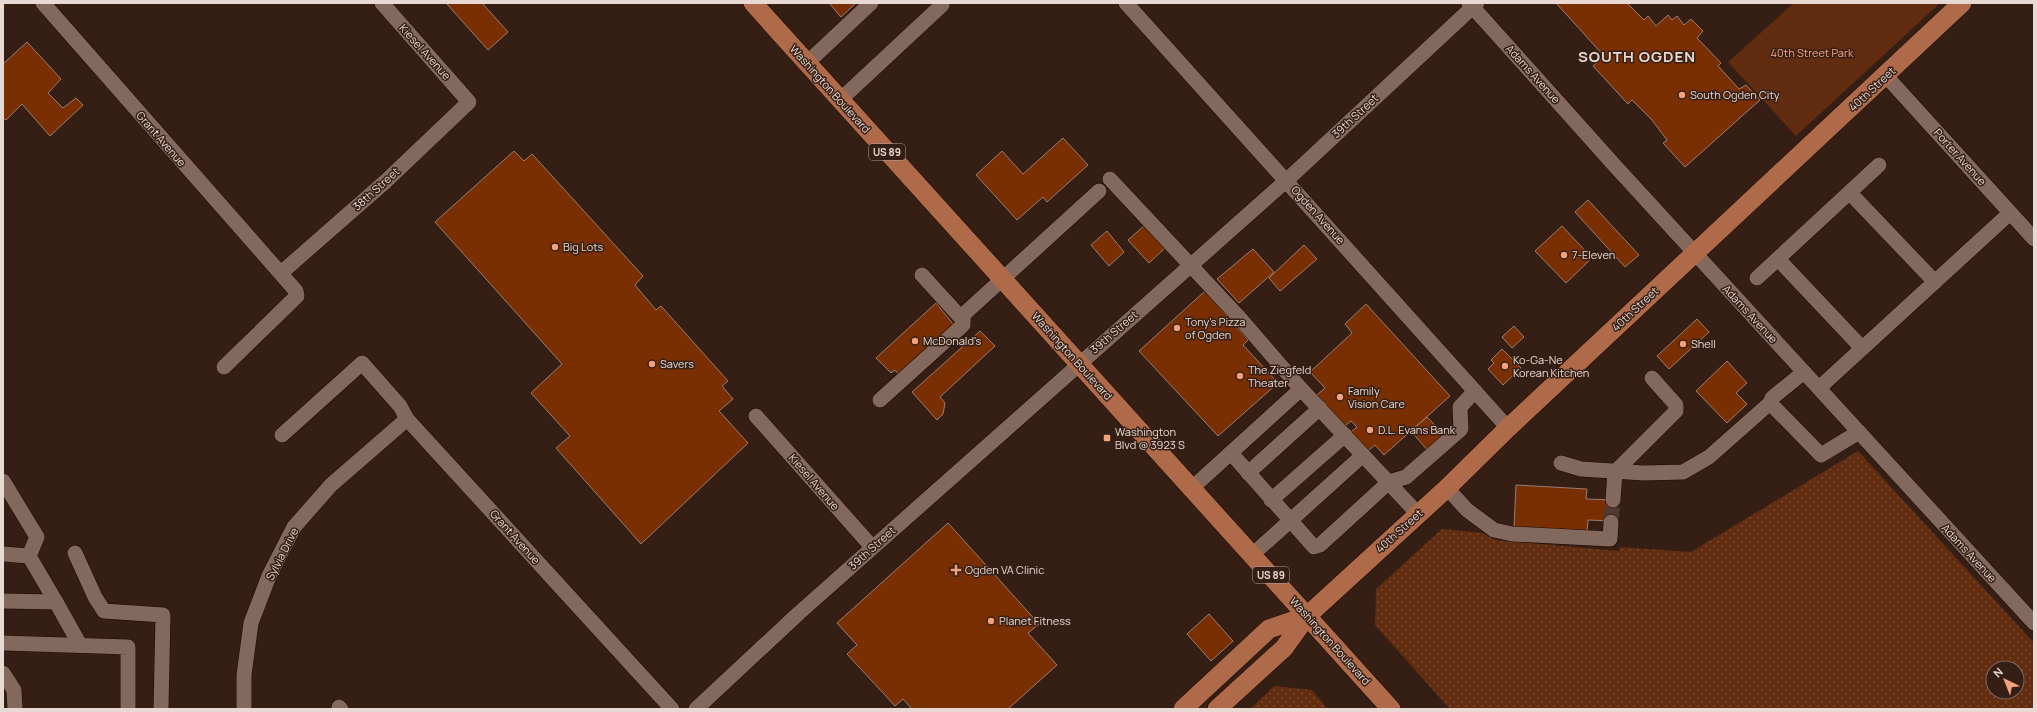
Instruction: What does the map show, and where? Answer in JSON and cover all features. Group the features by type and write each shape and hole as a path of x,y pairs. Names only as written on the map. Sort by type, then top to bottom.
{"main road":[{"name":"Washington Boulevard","path":"753,3 1392,709"},
{"name":"40th Street","path":"1217,709 1284,648 1307,616 1447,488 1508,428 1886,76 1962,3"},
{"name":"40th Street","path":"1183,709 1269,629 1307,616"}],"street":[{"name":"Grant Avenue","path":"43,3 296,291 297,296 224,367"},
{"name":"Kiesel Avenue","path":"382,3 469,102"},
{"path":"807,63 872,3"},
{"name":"Ogden Avenue","path":"1126,3 1287,180 1508,428"},
{"name":"39th Street","path":"696,709 872,547 1078,363 1287,180 1473,4"},
{"name":"Adams Avenue","path":"1473,4 1695,254 2034,623"},
{"path":"840,100 942,5"},
{"name":"Porter Avenue","path":"1886,76 2034,239"},
{"name":"38th Street","path":"281,273 386,181 469,102"},
{"path":"1757,278 1879,165"},
{"path":"1110,179 1237,314 1301,389 1418,514"},
{"path":"880,400 963,325 962,315 1099,191"},
{"path":"1850,193 1935,282"},
{"path":"1819,388 2010,213"},
{"path":"1778,259 1862,348"},
{"path":"922,275 963,320"},
{"name":"Grant Avenue","path":"282,435 362,363 400,406 407,419 672,709"},
{"path":"1561,463 1581,469 1615,472 1683,472 1709,457 1770,403 1772,398 1804,372"},
{"path":"1613,500 1615,472 1676,411 1676,405 1652,378"},
{"path":"1192,488 1301,389"},
{"path":"1231,453 1314,547 1320,545 1389,482 1406,477 1461,429 1460,407 1475,391"},
{"path":"1770,403 1821,455 1859,432"},
{"path":"1248,473 1320,408"},
{"name":"Kiesel Avenue","path":"756,416 872,547"},
{"name":"Sylvia Drive","path":"244,709 244,675 251,623 269,576 294,527 330,485 407,419"},
{"path":"1272,500 1345,436"},
{"path":"1252,555 1364,455"},
{"path":"3,481 37,537 29,556"},
{"path":"1447,488 1467,510 1494,530 1512,534 1610,539 1611,522"},
{"path":"75,553 95,597 104,611 163,616 161,709"},
{"path":"3,554 29,556"},
{"path":"29,556 80,645"},
{"path":"3,601 56,602"},
{"path":"3,643 128,647 128,709"},
{"path":"3,673 14,690 15,709"}],"green space":[{"name":"40th Street Park","path":"1794,3 1940,3 1796,136 1728,62"},
{"path":"1858,451 2034,643 2034,709 1450,709 1375,625 1376,589 1442,529 1483,533 1495,540 1619,551 1620,547 1691,552"},
{"path":"1274,686 1312,690 1328,709 1250,709"}],"building":[{"path":"446,3 482,3 508,32 488,50"},
{"path":"829,3 856,3 841,17"},
{"path":"1556,3 1627,3 1644,20 1648,16 1656,26 1668,15 1672,20 1677,16 1684,25 1691,19 1703,31 1697,38 1721,63 1718,66 1739,89 1746,85 1760,100 1685,167 1663,143 1667,140 1652,120 1632,100 1628,104 1593,66 1604,56"},
{"path":"27,42 61,79 48,93 63,108 76,98 83,105 50,136 22,104 6,120 3,118 3,64"},
{"path":"1063,138 1088,165 1047,202 1043,197 1017,220 976,175 1002,151 1023,174"},
{"path":"514,151 524,161 532,154 643,276 635,285 656,310 661,306 728,381 722,386 733,399 719,411 748,443 641,544 556,448 570,436 531,393 562,364 435,222"},
{"name":"7-Eleven","path":"1588,200 1639,255 1625,267 1575,212"},
{"path":"1145,225 1165,248 1149,263 1128,240"},
{"name":"7-Eleven","path":"1562,226 1592,258 1566,283 1535,251"},
{"path":"1107,231 1124,252 1109,266 1091,245"},
{"path":"1304,245 1317,259 1280,291 1269,278"},
{"path":"1253,249 1274,272 1239,303 1217,279"},
{"path":"1205,291 1248,340 1243,345 1278,383 1218,436 1139,351"},
{"name":"McDonald's","path":"936,303 954,325 899,375 895,370 891,373 876,358"},
{"path":"1366,304 1450,396 1384,455 1375,445 1368,451 1351,432 1357,427 1351,421 1345,426 1317,395 1325,388 1310,372 1352,333 1345,324"},
{"name":"Shell","path":"1697,319 1709,332 1669,369 1657,356"},
{"path":"1514,326 1524,337 1512,348 1502,337"},
{"path":"980,331 995,346 940,397 945,403 943,414 937,420 912,392"},
{"name":"Ko-Ga-Ne Korean Kitchen","path":"1502,349 1521,368 1503,385 1488,369 1494,363 1491,360"},
{"path":"1727,361 1747,383 1736,393 1747,404 1727,423 1696,391"},
{"path":"1427,417 1446,437 1429,452 1411,431"},
{"path":"1516,485 1587,489 1586,499 1615,500 1614,521 1588,520 1587,531 1514,527"},
{"path":"948,523 1039,624 1028,633 1057,665 1008,709 912,709 903,699 895,706 847,654 857,645 837,623"},
{"path":"1209,614 1233,641 1211,661 1187,634"}],"tunnel":[{"path":"1611,522 1613,500"}],"place":[{"name":"South Ogden City","path":"1682,95"},
{"name":"Big Lots","path":"555,247"},
{"name":"7-Eleven","path":"1564,255"},
{"name":"Tony's Pizza of Ogden","path":"1177,328"},
{"name":"McDonald's","path":"915,341"},
{"name":"Shell","path":"1683,344"},
{"name":"Savers","path":"652,364"},
{"name":"Ko-Ga-Ne Korean Kitchen","path":"1505,366"},
{"name":"The Ziegfeld Theater","path":"1240,376"},
{"name":"Family Vision Care","path":"1340,397"},
{"name":"D.L. Evans Bank","path":"1370,430"},
{"name":"Washington Blvd @ 3923 S","path":"1107,438"},
{"name":"Ogden VA Clinic","path":"956,570"},
{"name":"Planet Fitness","path":"991,621"}],"district":[{"name":"SOUTH OGDEN","path":"1637,57"}]}
